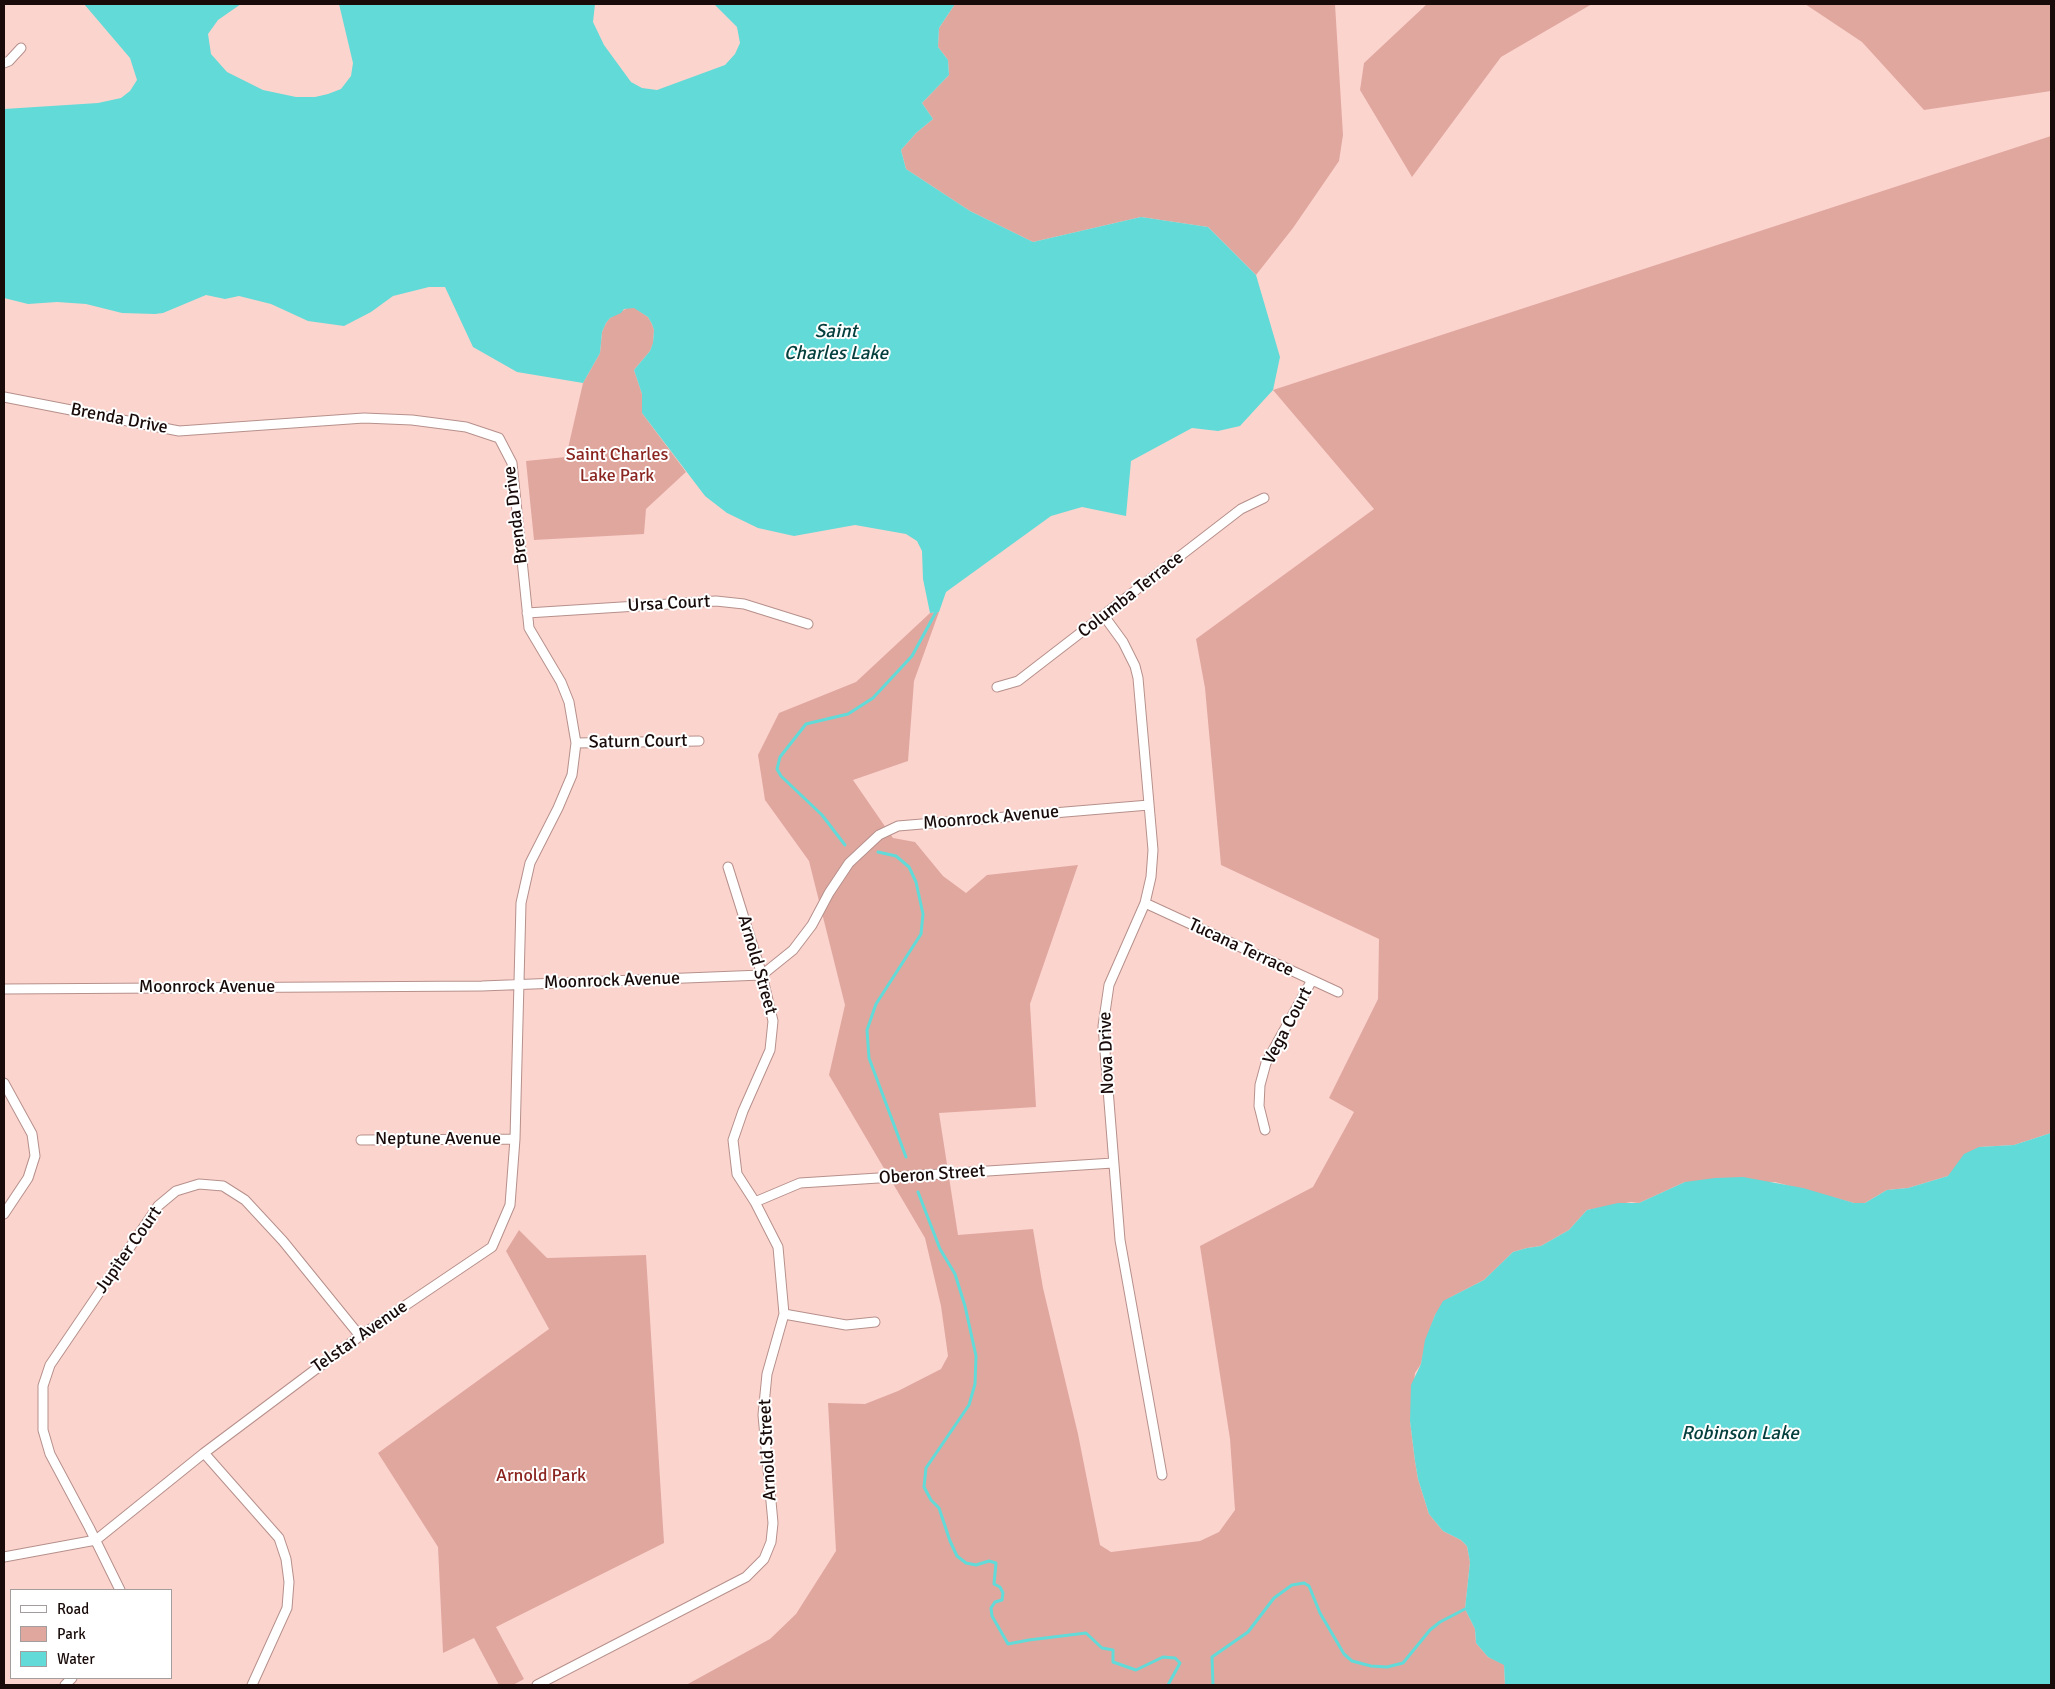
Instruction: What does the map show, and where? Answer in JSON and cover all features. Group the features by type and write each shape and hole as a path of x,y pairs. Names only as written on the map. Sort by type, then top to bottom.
{"street":[{"path":"4,63 9,61 21,48"},
{"name":"Brenda Drive","path":"4,398 179,431 364,418 412,420 466,427 499,438 512,463 530,628 561,682 569,702 576,743 572,775 558,808 530,862 520,902 519,984"},
{"name":"Columba Terrace","path":"997,688 1018,681 1241,509 1264,498"},
{"name":"Ursa Court","path":"527,613 716,601 744,604 808,624"},
{"name":"Nova Drive","path":"1104,616 1123,642 1136,666 1149,805 1152,865 1145,903 1113,974 1105,1005 1104,1049 1120,1240 1162,1475"},
{"name":"Saturn Court","path":"576,743 699,741"},
{"name":"Moonrock Avenue","path":"4,988 519,984 762,975 793,950 807,932 849,863 879,835 898,826 1149,805"},
{"name":"Arnold Street","path":"537,1685 746,1577 764,1559 773,1533 763,1404 772,1353 784,1314 778,1247 755,1202 737,1174 733,1140 743,1111 770,1050 773,1021 762,975 728,868"},
{"name":"Tucana Terrace","path":"1145,903 1338,992"},
{"name":"Vega Court","path":"1265,1130 1259,1106 1260,1085 1266,1063 1312,980"},
{"name":"Telstar Avenue","path":"4,1557 96,1540 204,1453 360,1336 492,1248 510,1206 515,1139 519,984"},
{"path":"4,1083 32,1134 35,1156 28,1178 4,1214"},
{"name":"Neptune Avenue","path":"361,1140 515,1139"},
{"name":"Oberon Street","path":"755,1202 800,1183 1113,1163"},
{"name":"Jupiter Court","path":"120,1589 96,1540 50,1454 43,1430 42,1386 50,1365 158,1206 176,1191 199,1184 223,1186 245,1200 283,1242 360,1336"},
{"path":"784,1314 846,1325 875,1322"},
{"path":"204,1453 279,1538 286,1559 289,1582 287,1608 252,1685"}],"green space":[{"path":"955,4 1335,4 1343,135 1339,161 1293,228 1256,275 1208,227 1141,217 1033,242 970,211 906,169 901,150 916,133 933,119 922,103 949,75 948,60 938,47 939,28"},
{"path":"1427,4 1592,4 1501,57 1412,177 1360,90 1364,63"},
{"path":"1805,4 2051,4 2051,91 1924,110 1862,42"},
{"path":"2051,136 2051,1133 2014,1145 1979,1147 1948,1176 1908,1188 1887,1190 1865,1203 1854,1203 1775,1182 1685,1182 1639,1203 1631,1202 1587,1210 1569,1230 1541,1246 1513,1252 1484,1280 1451,1297 1435,1315 1426,1340 1421,1364 1415,1373 1410,1421 1415,1461 1418,1479 1429,1514 1443,1531 1461,1540 1467,1546 1470,1562 1465,1609 1475,1629 1476,1643 1488,1657 1504,1664 1505,1685 686,1685 770,1639 796,1614 836,1551 828,1403 865,1404 898,1391 941,1369 948,1356 941,1306 925,1238 829,1075 845,1005 809,861 765,800 758,755 779,713 856,682 930,613 939,612 914,681 908,761 853,780 893,838 915,842 943,876 966,893 987,875 1078,865 1030,1004 1036,1107 939,1113 958,1235 1033,1229 1043,1288 1078,1434 1100,1545 1111,1552 1200,1541 1219,1532 1235,1510 1230,1439 1200,1246 1313,1187 1354,1112 1329,1098 1378,999 1379,939 1221,865 1205,688 1196,639 1374,509 1273,390"},
{"name":"Saint Charles Lake Park","path":"629,307 635,308 648,317 654,330 653,344 650,351 634,370 642,394 642,413 686,472 646,509 644,534 534,540 526,461 566,457 583,383 600,353 602,332 610,318"},
{"name":"Arnold Park","path":"519,1230 547,1258 646,1255 664,1543 496,1627 524,1679 513,1685 499,1685 474,1638 443,1653 438,1547 378,1453 549,1329 506,1251"}],"water":[{"name":"Saint Charles Lake","path":"84,4 241,4 218,20 208,34 211,54 227,72 263,90 296,97 315,97 341,89 351,76 353,63 339,4 595,4 593,22 604,45 631,82 642,88 657,90 725,65 735,54 740,43 737,27 714,4 955,4 939,28 938,47 948,60 949,75 922,103 933,119 916,133 901,150 906,169 970,211 1033,242 1141,217 1208,227 1256,275 1280,357 1273,390 1240,426 1218,431 1192,428 1131,461 1126,516 1082,507 1051,516 946,592 939,612 930,613 923,579 922,551 917,541 906,534 855,525 794,536 758,528 727,513 705,496 642,413 642,394 634,370 650,351 654,330 648,317 634,308 624,309 606,323 602,332 600,353 583,383 517,372 473,347 445,287 429,287 393,296 371,312 344,326 308,321 271,304 239,296 225,299 206,295 163,313 155,314 122,313 86,304 57,302 28,304 4,298 4,109 98,103 121,98 130,91 137,80 130,58"},
{"name":"Robinson Lake","path":"2051,1133 2051,1685 1505,1685 1504,1665 1488,1657 1476,1643 1475,1629 1465,1609 1470,1562 1467,1546 1461,1540 1443,1531 1429,1514 1418,1479 1415,1461 1410,1421 1411,1385 1421,1364 1425,1340 1443,1301 1484,1280 1513,1252 1541,1246 1569,1230 1587,1210 1618,1203 1639,1203 1685,1182 1743,1177 1803,1188 1854,1203 1865,1203 1887,1190 1908,1188 1948,1176 1964,1154 1979,1147 2014,1145"}],"waterway":[{"path":"845,845 822,815 781,776 777,769 780,757 806,724 848,714 873,698 912,656 936,612"},
{"path":"878,852 896,856 909,867 916,882 923,914 921,934 876,1004 867,1030 869,1058 906,1157"},
{"path":"918,1192 940,1249 955,1274 965,1306 976,1356 975,1384 969,1405 926,1468 924,1487 931,1500 939,1508 957,1556 966,1563 976,1565 989,1561 996,1563 994,1584 1000,1587 1003,1593 1002,1600 995,1602 991,1608 992,1616 1008,1644 1086,1633 1102,1648 1113,1650 1113,1662 1136,1670 1163,1657 1175,1658 1180,1663 1168,1685"},
{"path":"1213,1685 1212,1657 1248,1632 1274,1598 1292,1585 1304,1583 1309,1586 1320,1613 1344,1654 1352,1661 1371,1666 1387,1667 1403,1663 1430,1630 1440,1622 1465,1609"}]}
